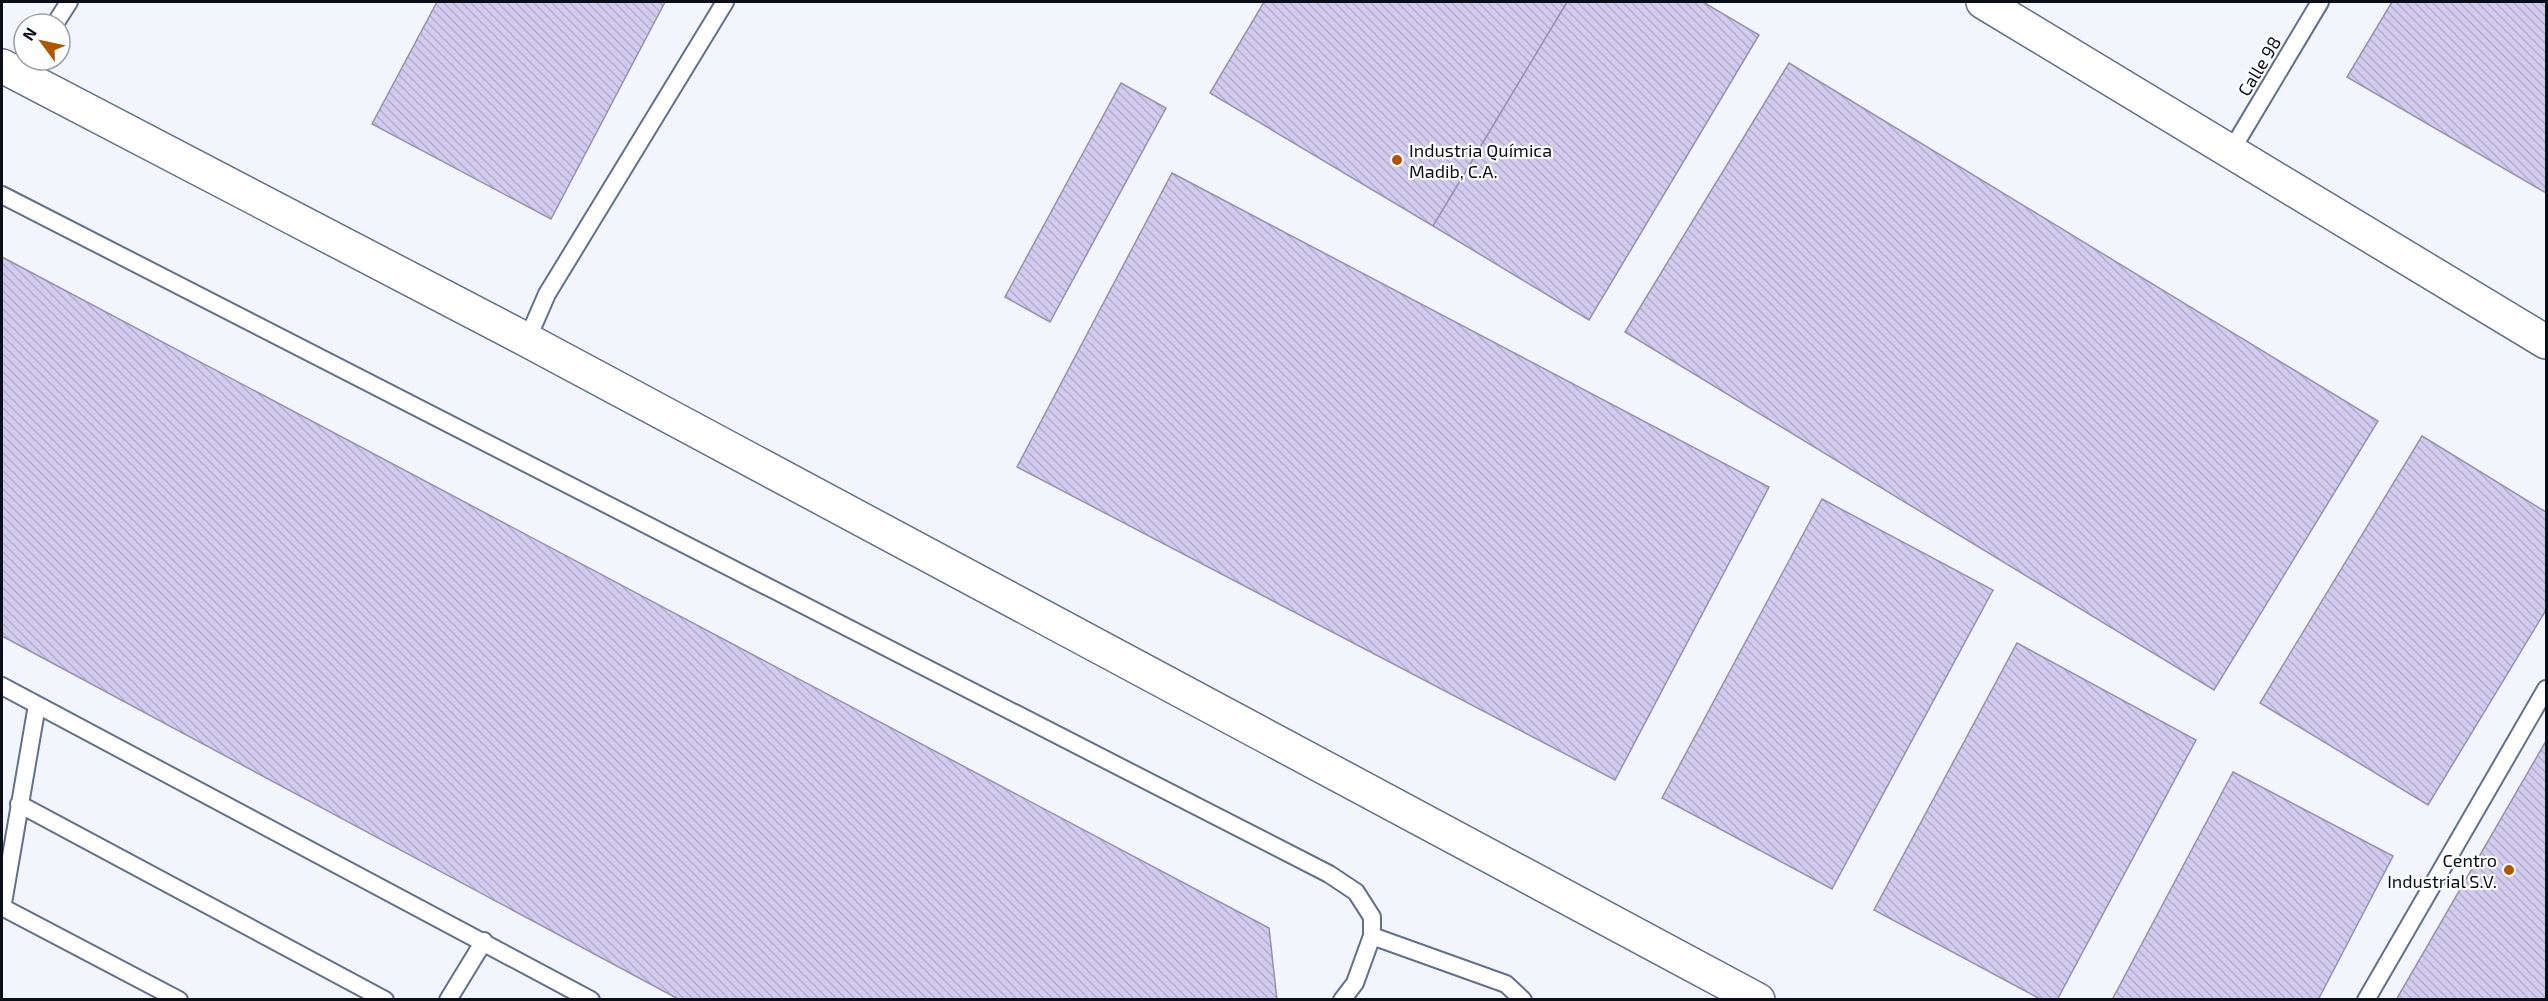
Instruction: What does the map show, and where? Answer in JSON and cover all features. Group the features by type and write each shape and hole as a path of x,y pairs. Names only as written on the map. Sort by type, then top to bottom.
{"street":[{"path":"1983,2 2547,342"},
{"path":"27,72 1758,999"}],"lane":[{"path":"527,340 547,294 725,2"},
{"name":"Calle 98","path":"2231,151 2320,2"},
{"path":"2,195 1329,874 1356,892 1372,917 1372,936 1355,983 1342,999"},
{"path":"2,686 591,999"},
{"path":"2366,999 2547,689"},
{"path":"37,705 2,908 178,999"},
{"path":"19,804 386,999"},
{"path":"1372,936 1506,984 1523,999"},
{"path":"448,999 484,941"}],"building":[{"path":"437,2 665,2 551,219 372,124"},
{"name":"Industria Química Madib, C.A.","path":"1264,2 1567,2 1433,226 1210,93"},
{"path":"1567,2 1703,2 1759,35 1589,320 1433,226"},
{"path":"2392,2 2546,2 2546,193 2347,77"},
{"path":"1789,63 2378,421 2214,690 1625,332"},
{"path":"1121,83 1166,108 1050,322 1005,297"},
{"path":"1172,173 1769,487 1615,780 1017,467"},
{"path":"2,257 1269,928 1277,1000 680,1000 2,636"},
{"path":"2422,436 2546,512 2546,610 2428,805 2260,703"},
{"path":"1822,499 1993,590 1832,889 1662,798"},
{"path":"2017,643 2196,740 2057,1000 2042,1000 1874,910"},
{"name":"Centro Industrial S.V.","path":"2546,741 2546,1000 2396,1000"},
{"path":"2233,772 2393,856 2318,1000 2112,1000"}],"place":[{"name":"Industria Química Madib, C.A.","path":"1397,160"},
{"name":"Centro Industrial S.V.","path":"2509,870"}]}
